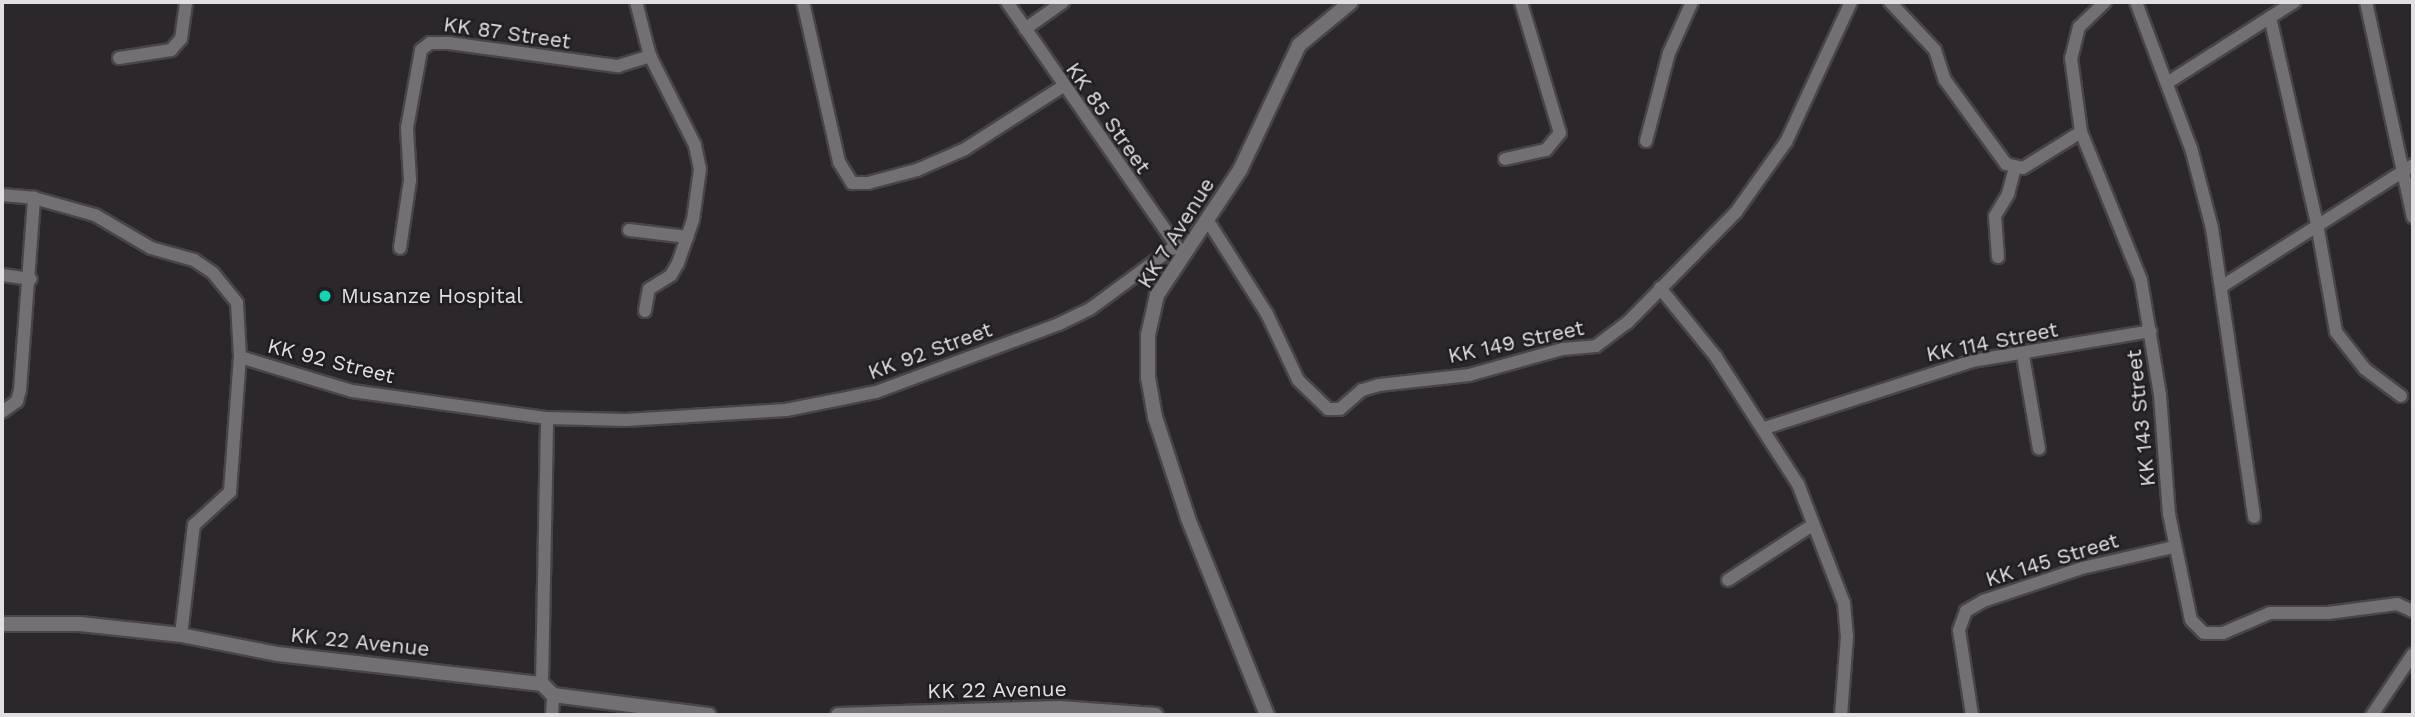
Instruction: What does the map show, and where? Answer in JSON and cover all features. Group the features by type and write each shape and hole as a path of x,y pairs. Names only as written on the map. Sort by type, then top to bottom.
{"street":[{"path":"119,58 171,50 181,39 186,2"},
{"path":"636,2 650,56 695,145 699,195 676,269 649,289 645,311"},
{"path":"803,2 839,162 852,183 868,183 917,170 965,149 1062,87"},
{"name":"KK 85 Street","path":"1007,2 1062,87 1178,250"},
{"path":"1025,29 1063,2"},
{"name":"KK 7 Avenue","path":"1267,715 1188,518 1155,417 1148,335 1157,295 1178,250 1208,221 1263,127 1299,45 1351,2"},
{"path":"1505,159 1546,150 1560,133 1521,2"},
{"path":"1646,141 1669,53 1692,2"},
{"name":"KK 149 Street","path":"1208,221 1267,314 1298,380 1334,411 1362,390 1379,385 1469,375 1563,349 1596,346 1627,323 1736,212 1786,142 1851,2"},
{"path":"1890,2 1934,50 1945,80 2006,164 2023,168 2081,132"},
{"name":"KK 143 Street","path":"2105,2 2079,27 2071,58 2081,132 2125,234 2151,331 2174,547 2191,620 2204,633 2223,633 2270,613 2329,613 2397,604 2413,611"},
{"path":"2136,2 2191,148 2224,285 2253,517"},
{"path":"2167,83 2294,2"},
{"path":"2366,2 2409,169 2413,217"},
{"path":"2270,18 2316,224 2336,332 2365,369 2401,396"},
{"name":"KK 87 Street","path":"400,248 410,180 407,128 418,61 430,43 599,65 618,66 650,56"},
{"path":"1998,257 1995,216 2008,194 2015,168"},
{"path":"2224,285 2316,224 2409,169"},
{"name":"KK 92 Street","path":"2,195 34,198 95,215 151,248 194,260 229,290 237,303 240,357 352,391 547,418 626,420 786,411 876,392 1069,319 1178,250"},
{"path":"2,412 17,401 20,390 32,279 34,198"},
{"path":"629,230 688,237"},
{"path":"2,275 32,279"},
{"path":"1660,288 1716,357 1765,428 1798,484 1811,526 1844,603 1847,636 1841,715"},
{"name":"KK 114 Street","path":"1765,428 1961,364 2023,356 2151,331"},
{"path":"2023,356 2039,449"},
{"path":"181,635 194,525 230,492 240,357"},
{"path":"547,418 542,684 553,695 709,715"},
{"path":"1728,580 1811,526"},
{"name":"KK 145 Street","path":"1972,715 1959,630 1966,611 1983,601 2082,568 2174,547"},
{"name":"KK 22 Avenue","path":"2,624 80,624 181,635 278,654 542,684"},
{"path":"2372,715 2413,654"},
{"path":"552,715 553,695"},
{"name":"KK 22 Avenue","path":"838,715 1060,708 1156,715"}],"place":[{"name":"Musanze Hospital","path":"325,296"}]}
